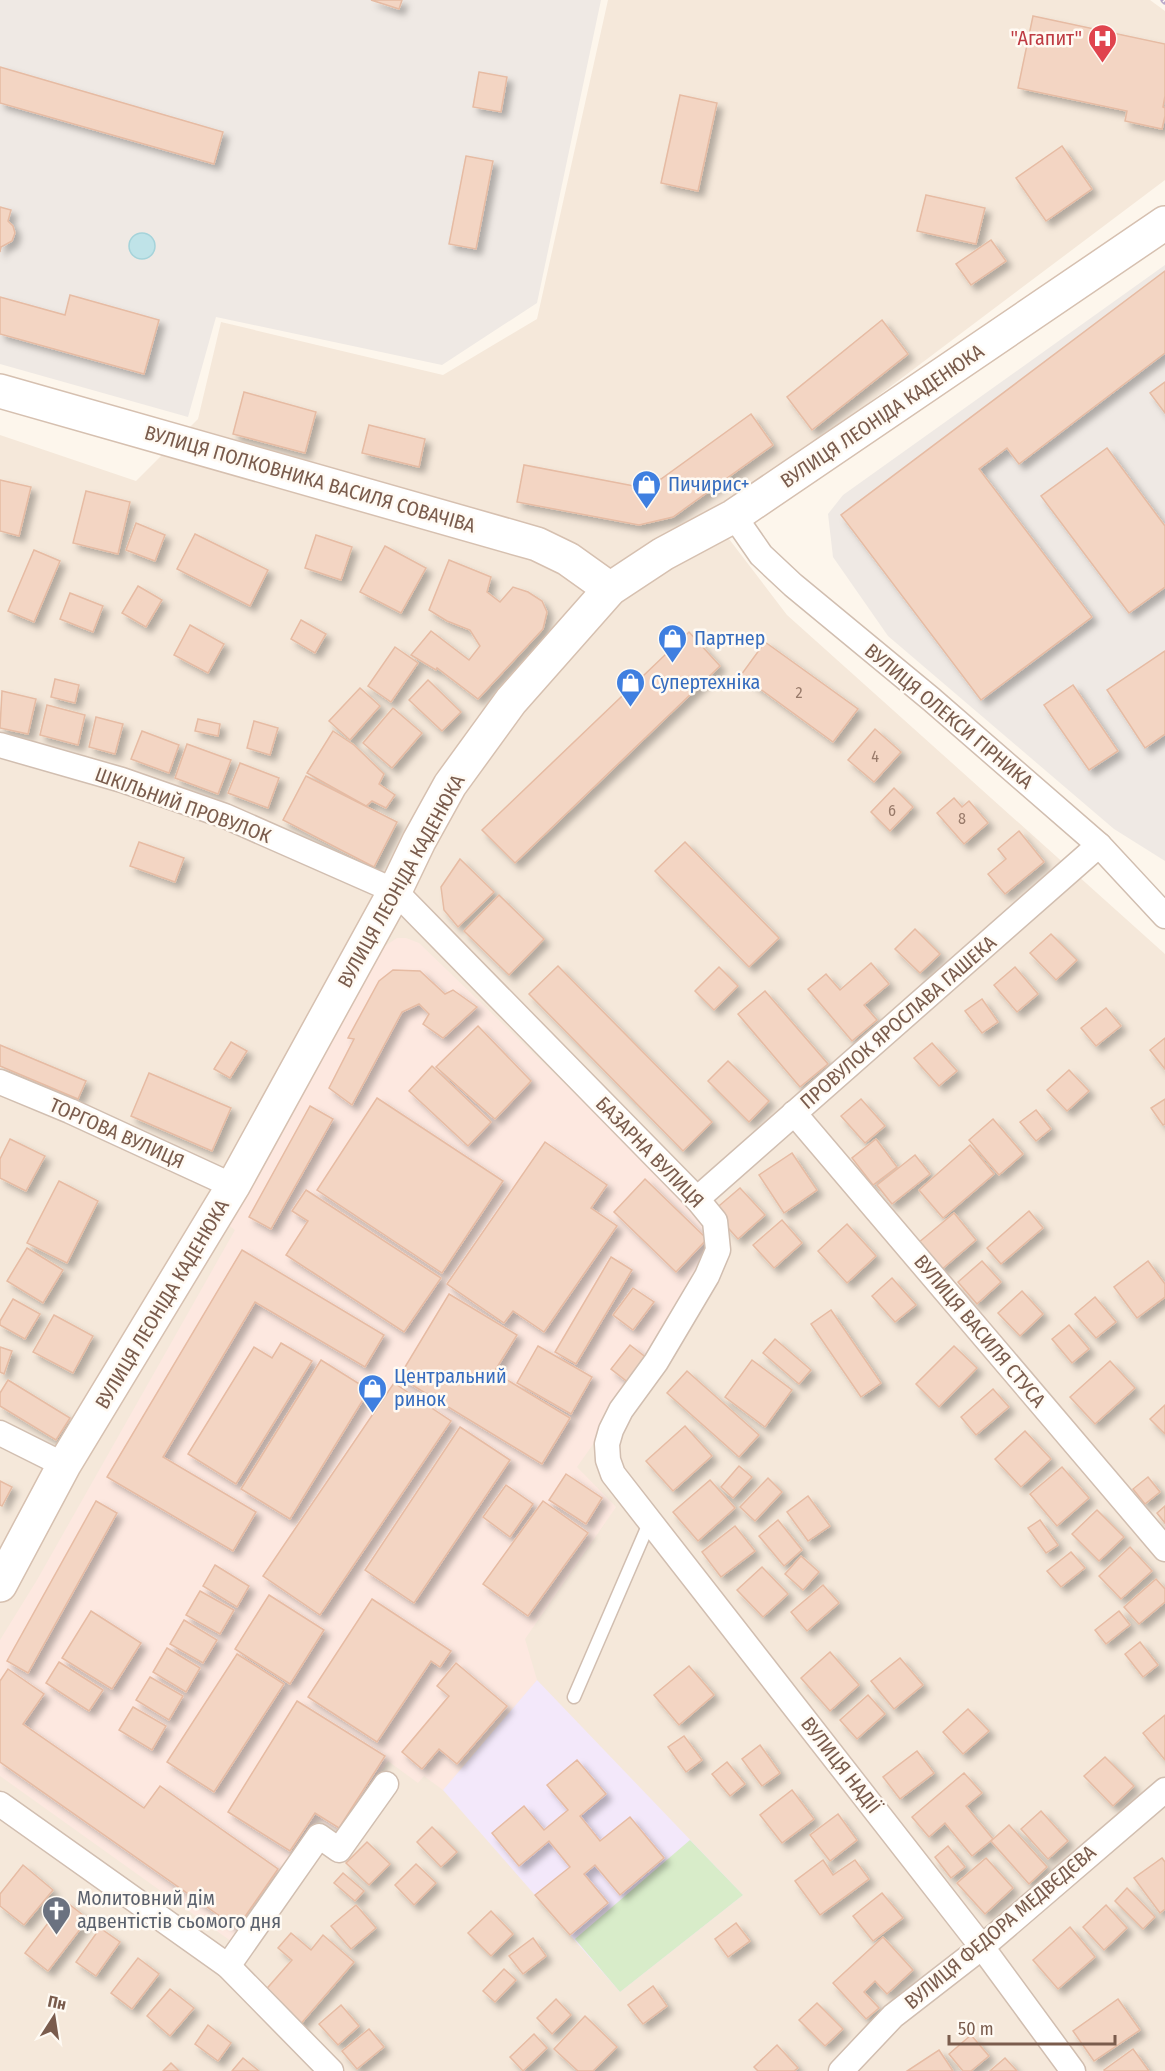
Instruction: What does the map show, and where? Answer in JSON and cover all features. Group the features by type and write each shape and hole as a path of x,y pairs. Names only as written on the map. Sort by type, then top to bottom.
{"street":[{"name":"ВУЛИЦЯ ЛЕОНІДА КАДЕНЮКА","path":"0,1585 64,1465 233,1185 450,785 512,701 610,589 663,554 734,516 1165,223"},
{"name":"ВУЛИЦЯ ПОЛКОВНИКА ВАСИЛЯ СОВАЧІВА","path":"0,391 537,544 567,559 610,589"},
{"name":"ВУЛИЦЯ ОЛЕКСИ ГІРНИКА","path":"734,516 761,555 793,585 939,706 1099,845 1165,916"},
{"name":"ШКІЛЬНИЙ ПРОВУЛОК","path":"0,745 122,780 225,816 394,891"},
{"name":"ПРОВУЛОК ЯРОСЛАВА ГАШЕКА","path":"697,1198 1099,845"},
{"name":"БАЗАРНА ВУЛИЦЯ","path":"394,891 697,1198 715,1221 718,1250 707,1276 656,1362 621,1410 607,1444 608,1460"},
{"name":"ТОРГОВА ВУЛИЦЯ","path":"0,1082 233,1185"},
{"name":"ВУЛИЦЯ ВАСИЛЯ СТУСА","path":"794,1113 1165,1549"},
{"path":"0,1433 64,1465"},
{"name":"ВУЛИЦЯ НАДІЇ","path":"608,1460 613,1474 982,1947 1073,2071"},
{"path":"228,1966 320,1836 339,1850 386,1784"},
{"name":"ВУЛИЦЯ ФЕДОРА МЕДВЄДЄВА","path":"841,2071 892,2016 982,1947 1165,1790"},
{"path":"0,1804 228,1966 332,2071"}],"lane":[{"path":"574,1697 650,1521"}],"shaded area":[{"path":"0,0 601,0 537,303 442,365 216,317 188,417 0,364"},
{"path":"608,0 1150,0 1165,11 1165,180 729,508 726,535 787,615 1165,954 1165,2071 0,2071 0,435 136,481 198,419 221,322 443,375 537,319"},
{"path":"1165,265 1165,861 1114,829 888,636 833,557 828,514 843,495"},
{"name":"Центральний ринок","path":"397,938 406,938 419,943 707,1221 711,1243 644,1372 577,1467 616,1507 525,1639 537,1680 443,1790 424,1776 418,1783 388,1761 342,1833 318,1820 235,1944 0,1776 0,1640 37,1580 235,1230 228,1225 385,946"},
{"path":"537,1680 743,1895 620,1992 443,1790"}],"green space":[{"path":"690,1840 743,1895 620,1992 575,1939"}],"water":[{"path":"142,233 151,237 155,246 151,255 142,259 133,255 129,246 133,237"}],"building":[{"path":"371,0 402,0 399,9"},
{"path":"1033,16 1165,44 1163,107 1165,116 1162,129 1125,121 1127,111 1018,88"},
{"path":"0,67 223,132 214,164 0,103"},
{"path":"479,72 507,77 501,112 473,107"},
{"path":"680,95 717,103 698,191 661,183"},
{"path":"1062,146 1092,189 1046,221 1016,178"},
{"path":"466,156 493,161 476,249 449,244"},
{"path":"926,195 985,208 976,244 917,231"},
{"path":"0,207 11,210 8,221 15,233 12,241 1,247 0,252"},
{"path":"991,240 1006,261 971,285 956,264"},
{"path":"1165,271 1165,353 1019,464 1007,448 979,469 1092,617 981,700 841,515"},
{"path":"70,295 159,320 144,374 0,334 0,297 65,315"},
{"path":"882,320 908,354 812,430 787,397"},
{"path":"1165,382 1165,413 1150,393"},
{"path":"244,392 316,412 305,453 233,434"},
{"path":"751,414 773,445 673,517 639,525 517,502 524,465 634,486 661,479"},
{"path":"369,425 425,439 419,467 362,453"},
{"path":"1107,448 1165,526 1165,587 1129,613 1041,496"},
{"path":"0,480 31,487 19,536 0,531"},
{"path":"86,491 130,502 118,554 73,543"},
{"path":"136,523 165,535 155,561 126,550"},
{"path":"195,534 268,570 250,606 177,569"},
{"path":"316,535 352,547 341,580 305,568"},
{"path":"385,546 426,568 401,613 360,592"},
{"path":"34,550 60,561 34,622 8,611"},
{"path":"449,560 491,577 487,592 500,602 513,587 528,592 542,601 547,612 543,629 478,699 437,668 436,670 411,655 431,631 469,660 480,646 470,630 447,621 429,610"},
{"path":"138,586 162,600 146,627 122,613"},
{"path":"70,593 103,606 93,632 60,619"},
{"path":"301,620 326,634 315,653 291,639"},
{"path":"190,625 224,644 208,673 174,655"},
{"path":"689,632 720,666 515,863 482,830"},
{"path":"765,642 858,709 833,742 741,675"},
{"path":"395,647 418,663 391,702 368,686"},
{"path":"1165,651 1165,734 1145,748 1107,690"},
{"path":"55,679 79,685 75,703 51,697"},
{"path":"428,680 461,712 442,731 409,700"},
{"path":"1073,685 1118,751 1089,770 1044,705"},
{"path":"360,688 380,706 350,740 329,721"},
{"path":"2,691 36,699 28,734 0,728"},
{"path":"47,705 85,715 78,745 40,735"},
{"path":"393,708 422,733 392,768 363,743"},
{"path":"96,717 123,724 115,754 89,747"},
{"path":"198,719 220,724 218,736 195,731"},
{"path":"254,721 278,728 270,755 247,748"},
{"path":"875,729 901,752 874,782 848,760"},
{"path":"142,731 179,745 169,773 131,759"},
{"path":"333,731 354,745 384,774 379,784 395,795 386,808 372,801 366,806 307,773"},
{"path":"187,744 231,760 218,794 175,778"},
{"path":"240,763 279,778 268,808 228,793"},
{"path":"306,776 397,822 374,867 283,820"},
{"path":"894,788 913,807 890,831 871,812"},
{"path":"954,798 962,807 969,801 988,823 964,844 937,813"},
{"path":"1019,831 1044,862 1005,894 988,874 1006,859 998,849"},
{"path":"139,842 184,858 175,882 130,866"},
{"path":"685,842 779,938 749,967 655,871"},
{"path":"460,859 494,892 458,927 444,910 441,887"},
{"path":"499,895 544,939 509,975 464,931"},
{"path":"915,929 940,954 920,973 895,949"},
{"path":"1051,934 1077,960 1056,980 1030,953"},
{"path":"871,963 889,984 864,1005 877,1020 852,1041 808,989 826,974 840,990"},
{"path":"558,966 712,1122 683,1151 529,994"},
{"path":"719,967 738,986 714,1010 695,991"},
{"path":"1015,967 1038,994 1017,1012 994,985"},
{"path":"393,970 420,971 445,994 453,990 477,1007 443,1038 423,1024 429,1014 419,1004 402,1012 352,1105 329,1088 354,1039 348,1038 379,981"},
{"path":"765,991 828,1064 800,1087 738,1014"},
{"path":"982,999 998,1022 982,1033 965,1011"},
{"path":"1106,1008 1121,1026 1096,1046 1081,1028"},
{"path":"478,1026 531,1081 495,1119 436,1067"},
{"path":"1165,1038 1165,1069 1150,1050"},
{"path":"231,1042 247,1051 230,1078 214,1069"},
{"path":"932,1043 957,1071 939,1086 914,1058"},
{"path":"0,1045 86,1081 78,1099 0,1066"},
{"path":"728,1061 769,1101 749,1122 708,1081"},
{"path":"432,1066 491,1122 468,1146 409,1091"},
{"path":"1069,1070 1089,1091 1067,1111 1047,1090"},
{"path":"149,1073 231,1108 212,1151 131,1116"},
{"path":"377,1098 503,1181 442,1273 317,1190"},
{"path":"861,1099 885,1126 865,1143 841,1116"},
{"path":"1165,1099 1165,1124 1163,1125 1151,1108"},
{"path":"310,1106 333,1119 271,1229 249,1217"},
{"path":"1036,1110 1051,1129 1036,1141 1020,1122"},
{"path":"993,1119 1023,1154 999,1175 969,1140"},
{"path":"10,1139 45,1156 26,1191 0,1178 0,1159"},
{"path":"876,1139 897,1167 873,1185 852,1158"},
{"path":"545,1142 607,1185 591,1208 617,1226 544,1332 513,1311 504,1323 447,1284"},
{"path":"970,1145 994,1174 943,1218 919,1190"},
{"path":"792,1153 817,1190 784,1213 759,1175"},
{"path":"915,1155 930,1174 892,1204 877,1185"},
{"path":"645,1179 707,1239 676,1272 614,1212"},
{"path":"59,1181 98,1201 67,1263 27,1243"},
{"path":"740,1188 765,1215 738,1239 713,1211"},
{"path":"306,1190 441,1278 404,1332 286,1255 308,1221 292,1211"},
{"path":"1029,1211 1043,1228 1001,1264 987,1248"},
{"path":"954,1213 976,1240 941,1270 918,1243"},
{"path":"782,1220 802,1243 774,1268 753,1245"},
{"path":"847,1224 876,1256 847,1283 818,1251"},
{"path":"27,1248 63,1270 43,1303 7,1281"},
{"path":"242,1250 384,1335 365,1367 255,1302 163,1457 256,1512 233,1551 107,1477"},
{"path":"611,1257 632,1270 576,1364 555,1352"},
{"path":"982,1261 1001,1282 977,1304 958,1282"},
{"path":"1148,1261 1165,1284 1165,1297 1137,1318 1114,1287"},
{"path":"892,1278 916,1305 895,1322 872,1296"},
{"path":"633,1288 654,1302 633,1330 613,1315"},
{"path":"1022,1291 1043,1314 1020,1336 998,1313"},
{"path":"449,1294 517,1335 494,1372 570,1418 542,1464 399,1377"},
{"path":"1095,1297 1116,1322 1096,1338 1075,1314"},
{"path":"13,1299 40,1314 25,1339 0,1325"},
{"path":"831,1310 881,1383 861,1397 811,1324"},
{"path":"54,1315 93,1336 73,1373 33,1352"},
{"path":"1069,1325 1089,1349 1072,1363 1052,1339"},
{"path":"775,1339 811,1370 799,1384 763,1353"},
{"path":"281,1343 312,1361 236,1484 188,1454 254,1347 272,1358"},
{"path":"630,1345 648,1359 629,1383 611,1369"},
{"path":"538,1346 592,1377 571,1414 517,1383"},
{"path":"954,1346 977,1368 939,1407 916,1384"},
{"path":"0,1347 12,1351 4,1374 0,1372"},
{"path":"321,1360 369,1390 290,1519 241,1489"},
{"path":"752,1360 792,1390 765,1427 725,1397"},
{"path":"1110,1361 1135,1388 1095,1424 1070,1397"},
{"path":"687,1371 759,1435 739,1457 667,1393"},
{"path":"8,1380 70,1418 56,1440 0,1406 0,1393"},
{"path":"394,1383 451,1421 320,1615 263,1576"},
{"path":"993,1389 1009,1407 976,1435 961,1417"},
{"path":"1165,1405 1165,1434 1150,1419"},
{"path":"685,1426 712,1456 673,1491 646,1461"},
{"path":"460,1427 510,1460 414,1603 365,1570"},
{"path":"1025,1431 1051,1459 1021,1487 995,1459"},
{"path":"739,1466 752,1477 733,1498 721,1487"},
{"path":"1062,1467 1089,1498 1057,1526 1030,1494"},
{"path":"566,1474 602,1498 586,1524 549,1500"},
{"path":"1148,1477 1160,1492 1145,1504 1133,1489"},
{"path":"768,1478 782,1492 755,1521 740,1507"},
{"path":"710,1480 735,1508 698,1541 673,1512"},
{"path":"0,1481 12,1487 2,1506 0,1505"},
{"path":"506,1485 533,1504 510,1537 483,1517"},
{"path":"808,1496 830,1526 808,1541 787,1512"},
{"path":"96,1501 117,1513 28,1673 7,1661"},
{"path":"543,1501 588,1533 528,1616 483,1584"},
{"path":"1165,1506 1165,1523 1157,1513"},
{"path":"1097,1510 1124,1537 1099,1561 1072,1534"},
{"path":"778,1520 802,1550 784,1566 759,1536"},
{"path":"1040,1520 1058,1545 1046,1553 1028,1528"},
{"path":"735,1526 755,1551 721,1577 702,1552"},
{"path":"1130,1547 1152,1571 1121,1599 1099,1576"},
{"path":"1071,1552 1085,1568 1061,1587 1047,1571"},
{"path":"801,1556 819,1572 803,1590 785,1574"},
{"path":"215,1565 249,1586 237,1607 203,1586"},
{"path":"762,1567 788,1594 763,1617 737,1590"},
{"path":"1156,1579 1165,1589 1165,1602 1139,1624 1124,1607"},
{"path":"823,1585 839,1603 807,1631 791,1612"},
{"path":"200,1591 234,1610 220,1634 186,1615"},
{"path":"269,1595 324,1630 290,1684 235,1649"},
{"path":"372,1599 451,1651 440,1667 431,1661 377,1742 308,1697"},
{"path":"91,1611 141,1643 112,1689 62,1658"},
{"path":"1119,1611 1130,1625 1106,1644 1095,1630"},
{"path":"184,1620 217,1640 203,1663 170,1644"},
{"path":"1140,1642 1158,1665 1143,1677 1125,1654"},
{"path":"167,1648 200,1668 186,1692 153,1672"},
{"path":"830,1652 859,1685 830,1711 801,1678"},
{"path":"237,1654 284,1684 214,1792 167,1762"},
{"path":"900,1658 923,1685 894,1709 871,1681"},
{"path":"59,1662 103,1690 89,1711 46,1683"},
{"path":"456,1663 507,1706 457,1764 439,1749 422,1769 402,1752 449,1696 437,1686"},
{"path":"689,1666 714,1695 679,1725 654,1695"},
{"path":"8,1669 44,1694 23,1724 144,1808 160,1786 278,1869 237,1928 0,1762 0,1681"},
{"path":"150,1677 183,1696 169,1720 136,1700"},
{"path":"868,1695 885,1714 857,1739 840,1720"},
{"path":"297,1701 385,1756 339,1828 315,1813 290,1851 228,1812"},
{"path":"133,1707 166,1726 152,1750 119,1730"},
{"path":"968,1709 989,1731 963,1754 943,1732"},
{"path":"1165,1715 1165,1760 1143,1733"},
{"path":"684,1736 702,1760 686,1772 668,1747"},
{"path":"760,1745 780,1773 762,1786 742,1759"},
{"path":"917,1751 934,1773 900,1799 883,1777"},
{"path":"1105,1757 1134,1786 1113,1806 1084,1776"},
{"path":"577,1760 606,1794 580,1816 600,1841 630,1817 664,1858 620,1895 595,1865 584,1874 608,1903 570,1935 535,1895 570,1867 549,1841 519,1866 492,1833 524,1806 544,1830 568,1810 547,1785"},
{"path":"727,1762 745,1784 730,1796 712,1774"},
{"path":"964,1773 982,1793 966,1806 993,1839 972,1856 945,1823 929,1837 912,1817"},
{"path":"792,1790 814,1819 782,1843 760,1815"},
{"path":"1041,1811 1068,1841 1048,1859 1021,1829"},
{"path":"838,1814 857,1840 830,1861 810,1835"},
{"path":"1009,1825 1047,1867 1029,1884 991,1841"},
{"path":"432,1827 457,1852 441,1867 417,1842"},
{"path":"367,1842 390,1864 369,1885 346,1863"},
{"path":"948,1846 965,1867 951,1878 935,1857"},
{"path":"986,1858 1013,1888 985,1914 957,1883"},
{"path":"1162,1858 1165,1862 1165,1909 1160,1913 1134,1878"},
{"path":"823,1860 833,1875 855,1860 869,1879 820,1915 795,1881"},
{"path":"416,1864 436,1883 414,1905 395,1885"},
{"path":"23,1865 53,1890 24,1925 0,1906 0,1894"},
{"path":"343,1873 364,1891 355,1901 334,1883"},
{"path":"1127,1888 1155,1917 1143,1929 1115,1901"},
{"path":"882,1893 903,1918 873,1941 853,1916"},
{"name":"Молитовний дім адвентістів сьомого дня","path":"65,1901 88,1919 48,1971 25,1953"},
{"path":"356,1905 376,1928 351,1949 331,1926"},
{"path":"1106,1905 1127,1928 1104,1950 1083,1927"},
{"path":"491,1911 513,1934 491,1956 468,1933"},
{"path":"736,1923 750,1941 728,1957 715,1939"},
{"path":"1070,1927 1095,1957 1058,1989 1033,1960"},
{"path":"100,1928 120,1942 96,1976 76,1962"},
{"path":"291,1933 311,1950 323,1935 354,1962 299,2026 262,1994 292,1960 278,1948"},
{"path":"883,1937 913,1970 887,1994 875,1981 864,1992 879,2008 866,2019 833,1983"},
{"path":"533,1938 546,1956 523,1974 509,1956"},
{"path":"138,1958 159,1974 132,2009 111,1993"},
{"path":"504,1969 516,1980 495,2002 483,1991"},
{"path":"653,1986 667,2006 643,2024 628,2005"},
{"path":"170,1989 194,2008 170,2036 147,2016"},
{"path":"556,1999 571,2015 552,2034 537,2018"},
{"path":"1118,1999 1140,2030 1094,2061 1073,2031"},
{"path":"817,2003 843,2029 825,2046 799,2020"},
{"path":"341,2005 359,2026 338,2045 319,2024"},
{"path":"585,2016 617,2047 593,2071 578,2071 554,2049"},
{"path":"208,2025 231,2043 218,2061 195,2044"},
{"path":"369,2029 384,2047 357,2069 342,2051"},
{"path":"534,2034 547,2048 523,2071 510,2057"},
{"path":"971,2035 989,2056 971,2071 963,2071 949,2054"},
{"path":"777,2045 798,2068 794,2071 758,2071 754,2067"},
{"path":"1133,2049 1149,2071 1104,2070"},
{"path":"939,2050 953,2071 907,2071"},
{"path":"243,2058 259,2071 232,2071"},
{"path":"1005,2058 1017,2071 990,2071"},
{"path":"171,2063 179,2071 163,2071"}],"place":[{"name":"\"Агапит\"","path":"1103,64"},
{"name":"Пичирис+","path":"647,510"},
{"name":"Партнер","path":"673,664"},
{"name":"Супертехніка","path":"630,708"},
{"name":"Центральний ринок","path":"373,1414"},
{"name":"Молитовний дім адвентістів сьомого дня","path":"56,1936"}]}
